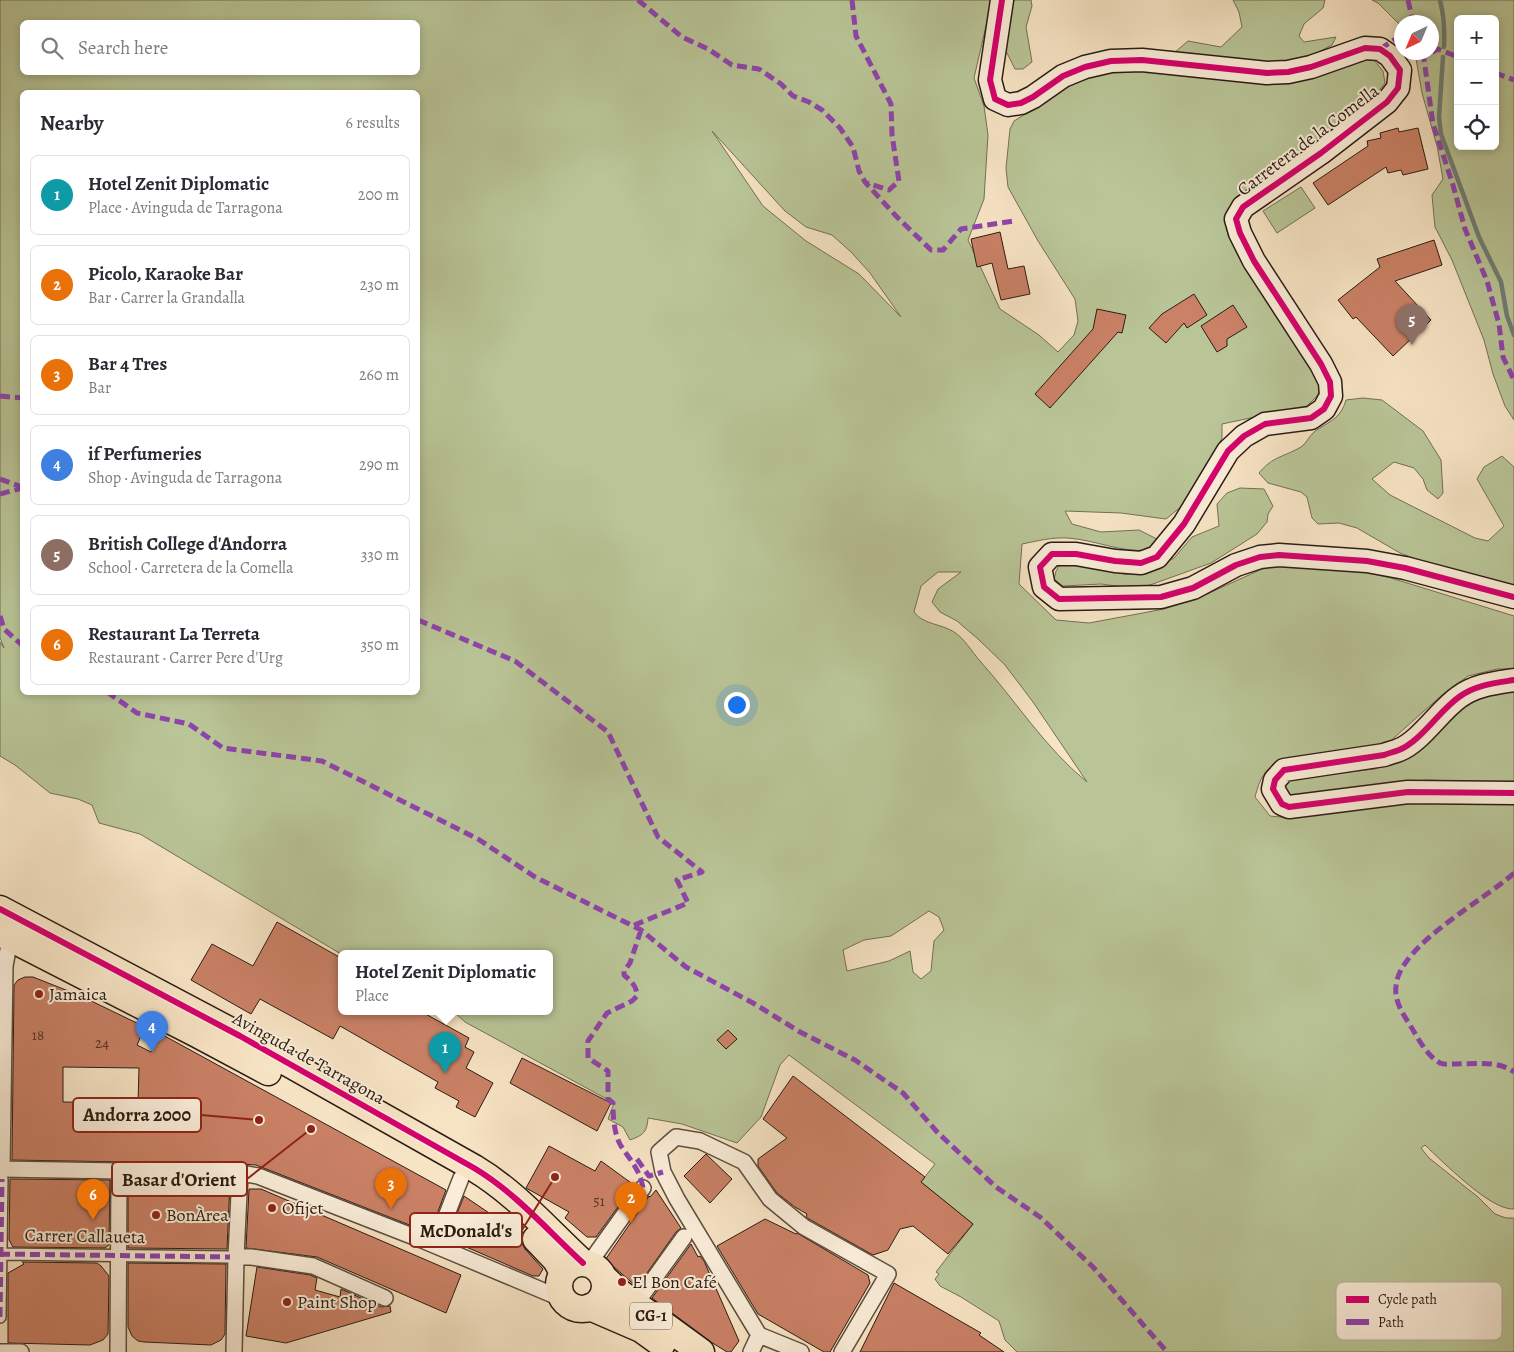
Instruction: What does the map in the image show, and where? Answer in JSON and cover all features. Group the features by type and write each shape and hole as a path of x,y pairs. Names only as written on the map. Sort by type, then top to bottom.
{"highway":[{"name":"Avinguda de Tarragona","path":"0,910 240,1036 477,1170 503,1188 524,1206 584,1269"},
{"name":"Avinguda de Tarragona","path":"5,936 197,1034 461,1178 513,1215 556,1260 584,1269 610,1285 701,1352"},
{"path":"565,1300 561,1294 560,1287 584,1269 604,1292 601,1299 590,1307"},
{"name":"CG-1","path":"565,1300 578,1308 590,1307 640,1329 670,1352"}],"main road":[{"name":"Carretera de la Comella","path":"1002,0 990,80 995,99 1008,105 1021,103 1033,97 1062,76 1085,67 1111,61 1142,60 1267,73 1288,72 1311,67 1365,48 1380,49 1390,56 1400,70 1398,88 1387,102 1321,153 1243,208 1236,219 1240,233 1254,261 1321,364 1330,382 1331,396 1324,410 1311,418 1265,424 1244,436 1228,451 1184,524 1156,557 1141,563 1115,561 1076,554 1052,554 1040,567 1044,587 1059,599 1161,597 1192,588 1244,562 1260,557 1279,555 1367,561 1405,568 1514,598"},
{"path":"1514,680 1477,687 1459,696 1400,750 1374,757 1284,770 1275,780 1273,789 1282,804 1289,807 1408,792 1514,793"}],"street":[{"path":"0,1317 2,1011 5,936"},
{"path":"801,1352 759,1335 677,1199 663,1172 660,1152 676,1137 700,1141 744,1162 770,1199 804,1227 888,1274 842,1352"},
{"path":"1,1172 240,1173 258,1176 435,1245 565,1300"},
{"path":"118,1352 119,1172"},
{"path":"234,1352 233,1257 240,1173"},
{"path":"435,1245 461,1178"},
{"path":"584,1269 643,1188"},
{"path":"635,1305 684,1237"},
{"name":"Carrer Callaueta","path":"1,1254 252,1257 313,1266 385,1298"},
{"path":"751,1352 759,1335"},
{"path":"0,1352 21,1352"}],"green space":[{"path":"0,0 992,0 974,78 984,106 988,135 984,199 968,240 1000,309 1039,335 1058,352 1074,335 1078,321 1075,299 1038,241 1008,187 1006,168 1010,129 1014,121 1072,82 1101,71 1142,67 1196,72 1360,57 1374,60 1383,71 1385,83 1374,97 1299,157 1236,197 1229,216 1322,386 1317,396 1307,406 1222,424 1222,438 1187,502 1166,519 1121,513 1065,511 1072,524 1101,532 1139,530 1159,540 1149,550 1128,550 1068,538 1022,544 1019,584 1056,620 1089,623 1164,609 1207,594 1271,565 1337,565 1391,578 1514,616 1514,669 1497,669 1468,676 1442,695 1387,744 1281,761 1270,768 1262,777 1255,797 1270,816 1292,818 1402,803 1514,804 1514,1209 1504,1207 1480,1194 1425,1145 1421,1148 1429,1158 1478,1197 1495,1214 1506,1218 1514,1218 1514,1352 1017,1352 1005,1340 999,1321 940,1286 935,1279 939,1274 936,1272 973,1224 921,1182 935,1164 789,1055 780,1065 761,1117 737,1143 682,1124 648,1118 644,1133 630,1140 623,1127 608,1119 614,1103 465,1022 457,1015 553,1015 553,950 338,950 338,952 140,834 99,823 92,805 78,799 50,793 15,765 0,756 0,642 4,648 0,638","holes":["712,131 785,211 806,227 832,235 851,252 870,273 901,317 859,274 806,241 763,206","938,572 961,572 938,589 932,602 940,612 957,621 1005,665 1033,702 1087,782 1044,739 961,638 949,629 922,619 914,612 921,586","929,911 939,917 944,930 934,941 931,971 921,979 913,972 910,951 889,961 847,971 843,950 864,940 891,936"]},
{"path":"1013,0 1031,0 1032,6 1026,27 1032,62 1023,69 1015,69 1005,49"},
{"path":"1233,0 1325,0 1323,8 1304,24 1299,36 1304,42 1336,37 1332,45 1313,55 1277,63 1174,53 1188,41 1221,47 1242,27 1239,12"},
{"path":"1372,0 1514,0 1514,420 1505,406 1493,374 1484,340 1452,260 1435,227 1432,195 1443,179 1437,146 1422,93 1416,60 1439,60 1439,15 1394,15 1394,19 1378,3"},
{"path":"1301,187 1315,208 1277,233 1263,211"},
{"path":"1363,398 1382,400 1423,431 1441,460 1443,493 1438,499 1427,490 1423,479 1414,468 1394,462 1372,479 1390,495 1475,538 1488,541 1504,526 1477,479 1484,467 1502,456 1514,467 1514,590 1458,575 1400,553 1357,528 1339,523 1318,524 1312,518 1307,497 1301,492 1268,483 1259,473 1269,463 1303,445 1314,432 1341,412 1346,400"},
{"path":"1240,488 1264,489 1273,506 1268,514 1267,522 1257,534 1211,563 1139,589 1101,584 1063,586 1054,579 1059,566 1069,561 1124,574 1142,574 1174,558 1192,537 1219,526 1217,504 1227,493"},
{"path":"1514,691 1514,783 1426,780 1288,796 1283,784 1290,779 1375,769 1400,759 1460,707 1482,697"}],"building":[{"path":"1398,128 1399,132 1418,128 1428,169 1403,175 1401,170 1388,173 1386,167 1328,205 1313,183 1368,146 1367,141 1381,138 1380,133"},
{"path":"1000,232 1008,269 1024,266 1030,294 1001,300 992,263 977,267 971,239"},
{"path":"1434,240 1442,265 1395,281 1431,320 1393,356 1356,317 1353,319 1338,300 1380,267 1377,259"},
{"path":"1194,294 1207,315 1187,328 1184,323 1166,343 1149,328 1162,314"},
{"path":"1233,305 1247,327 1227,339 1227,346 1217,352 1201,326"},
{"path":"1097,309 1126,315 1122,333 1118,332 1050,408 1035,394 1093,329"},
{"path":"277,922 338,956 338,1015 427,1015 469,1038 465,1047 474,1052 466,1068 493,1083 475,1117 456,1107 459,1101 435,1088 438,1082 340,1026 333,1039 260,999 251,1014 191,980 212,944 253,966"},
{"path":"25,977 33,977 81,996 145,1027 137,1045 151,1052 161,1034 446,1190 430,1233 256,1165 12,1160 14,985 18,980","holes":["63,1067 139,1068 138,1103 63,1102"]},
{"path":"728,1030 737,1039 726,1049 717,1040"},
{"path":"522,1058 611,1103 597,1131 510,1083"},
{"path":"793,1076 925,1177 921,1182 973,1224 948,1254 913,1226 900,1229 888,1250 873,1255 809,1219 806,1217 807,1214 777,1193 758,1166 758,1159 787,1138 763,1119"},
{"path":"549,1146 595,1171 601,1161 634,1185 596,1237 587,1237 565,1218 569,1212 526,1188"},
{"path":"706,1154 732,1179 710,1203 684,1176"},
{"path":"10,1179 110,1180 109,1245 105,1248 13,1247 9,1240"},
{"path":"128,1181 230,1182 227,1249 128,1248"},
{"path":"249,1189 261,1189 461,1275 446,1313 317,1257 246,1248"},
{"path":"656,1190 681,1228 676,1232 637,1287 614,1267 603,1263 649,1196"},
{"path":"464,1196 498,1219 522,1243 543,1269 539,1276 533,1276 457,1243 450,1231"},
{"path":"765,1219 797,1233 868,1275 870,1283 830,1352 824,1352 758,1314 717,1246"},
{"path":"691,1244 698,1257 700,1256 704,1261 739,1341 731,1352 727,1352 711,1342 652,1298"},
{"path":"22,1262 97,1263 101,1266 109,1276 108,1334 103,1340 90,1345 8,1343 8,1273 24,1264"},
{"path":"128,1263 226,1264 225,1334 221,1340 211,1345 138,1341 132,1336 128,1327"},
{"name":"Paint Shop","path":"257,1267 310,1275 317,1278 315,1290 340,1297 341,1289 381,1307 390,1306 391,1312 286,1343 246,1336"},
{"path":"894,1283 981,1333 979,1335 1004,1352 860,1352"}],"waterway":[{"path":"1440,0 1444,24 1444,47"},
{"path":"1443,57 1439,117 1441,134 1479,237 1501,282 1507,316 1514,335"}],"marked path":[{"path":"638,0 682,37 708,49 732,65 759,69 781,84 793,96 809,102 822,110 840,128 853,147 859,171 865,182 931,250 943,250 961,229 1013,221"},
{"path":"852,0 856,36 891,104 892,135 899,181 889,190 867,183"},
{"path":"1408,0 1411,15"},
{"path":"1380,49 1394,40"},
{"path":"1439,49 1454,55"},
{"path":"1424,60 1433,124 1465,229 1487,281 1499,324 1503,357 1514,380"},
{"path":"1499,74 1514,80"},
{"path":"0,396 20,398"},
{"path":"0,479 20,486"},
{"path":"0,494 20,489"},
{"path":"0,616 4,629 20,643"},
{"path":"420,621 515,661 608,732 658,837 702,872 677,880 688,903 632,926"},
{"path":"111,695 137,713 189,724 223,748 322,761 478,839 535,877 641,930 686,967 753,1003 800,1032 855,1060 903,1093 938,1133 996,1187 1040,1217 1093,1267 1167,1352"},
{"path":"1514,873 1427,939 1401,970 1396,986 1396,997 1400,1007 1419,1041 1435,1060 1443,1064 1493,1064 1508,1068 1514,1072"},
{"path":"641,930 630,963 624,971 624,975 635,987 637,996 632,1001 607,1013 588,1041 588,1058 608,1071 608,1099 613,1103 615,1131 621,1146 637,1171 643,1188"},
{"path":"637,1159 649,1176 663,1172"},
{"path":"0,1317 2,1179"},
{"path":"0,1254 230,1257"}],"cycle path":[{"path":"1002,0 990,80 995,99 1008,105 1021,103 1033,97 1063,76 1085,67 1111,61 1142,60 1267,73 1288,72 1311,67 1365,48 1380,49 1390,56 1400,70 1398,88 1387,102 1321,153 1243,207 1236,219 1240,233 1254,261 1321,364 1330,382 1331,396 1324,409 1311,418 1265,424 1244,436 1228,451 1184,524 1157,557 1141,563 1115,561 1076,554 1052,554 1040,567 1044,587 1059,599 1161,597 1193,588 1236,565 1260,557 1279,555 1367,561 1405,568 1514,597"},
{"path":"1514,680 1485,685 1465,693 1452,703 1415,740 1399,750 1384,755 1284,770 1275,780 1273,789 1282,804 1289,807 1408,792 1514,793"},
{"path":"0,909 240,1036 474,1168 504,1189 531,1212 583,1263"}],"place":[{"name":"British College d'Andorra","path":"1412,345"},
{"name":"Jamaica","path":"39,994"},
{"name":"if Perfumeries","path":"152,1052"},
{"name":"Hotel Zenit Diplomatic","path":"445,1073"},
{"name":"Andorra 2000","path":"259,1120"},
{"name":"Basar d'Orient","path":"311,1129"},
{"name":"McDonald's","path":"555,1177"},
{"name":"Ofijet","path":"272,1208"},
{"name":"Bar 4 Tres","path":"391,1209"},
{"name":"BonÀrea","path":"156,1215"},
{"name":"Restaurant La Terreta","path":"93,1220"},
{"name":"Picolo, Karaoke Bar","path":"631,1223"},
{"name":"El Bon Café","path":"622,1282"},
{"name":"Paint Shop","path":"287,1302"}]}
